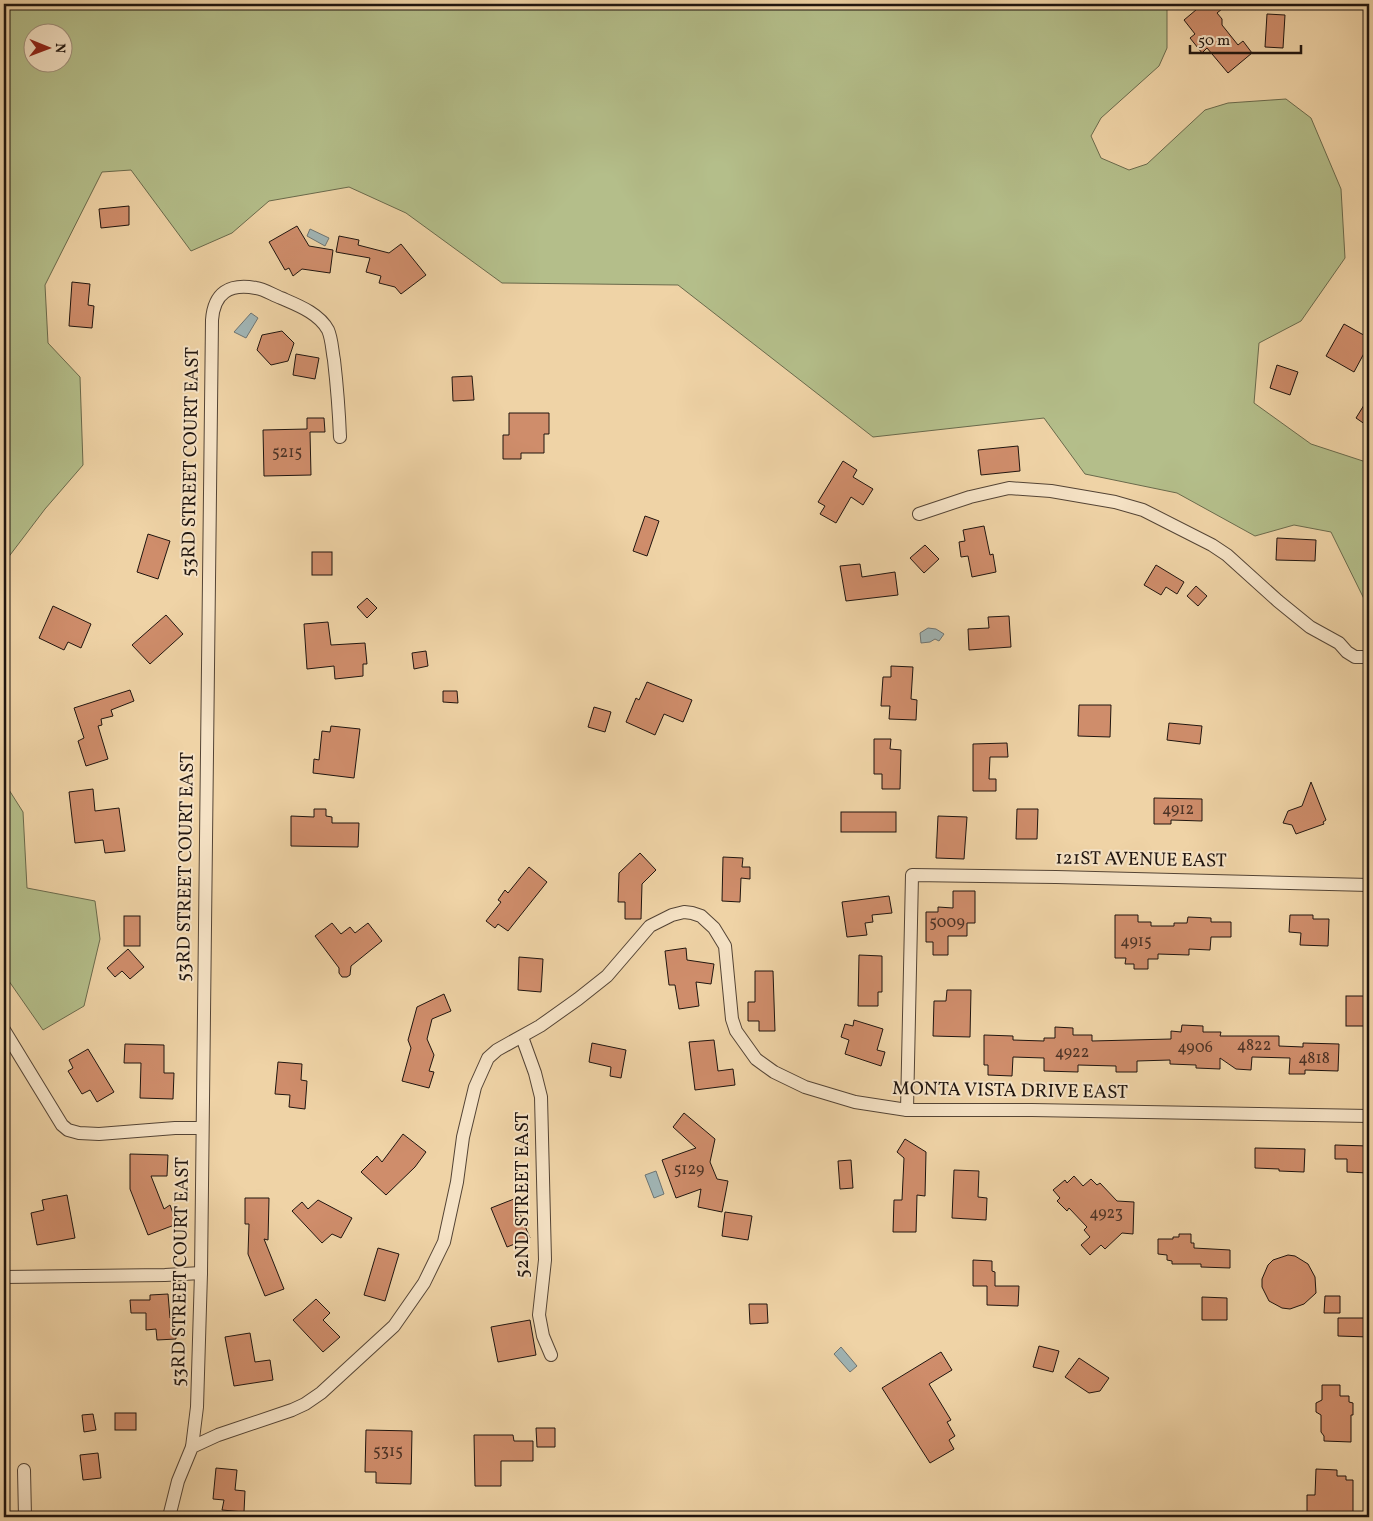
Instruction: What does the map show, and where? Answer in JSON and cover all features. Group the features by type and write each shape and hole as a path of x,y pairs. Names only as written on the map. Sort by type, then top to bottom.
{"street":[{"name":"53RD STREET COURT EAST","path":"192,1447 197,1407 201,1273 212,320 215,302 225,291 233,288 256,288 309,311 328,330 331,339 337,390 340,437"},
{"path":"919,514 970,497 1009,488 1050,491 1115,502 1143,510 1212,545 1227,555 1278,602 1310,627 1339,643 1347,652 1355,656 1369,657"},
{"name":"121ST AVENUE EAST","path":"907,1110 912,875 1056,876 1369,884"},
{"name":"MONTA VISTA DRIVE EAST","path":"192,1447 218,1435 305,1404 321,1393 394,1326 424,1282 444,1242 457,1182 465,1128 475,1088 488,1058 497,1050 540,1026 578,999 607,976 650,926 672,915 684,912 692,913 701,916 714,928 724,946 732,1019 736,1031 756,1059 774,1072 805,1087 856,1102 907,1110 1042,1110 1369,1116"},
{"path":"4,1030 62,1125 68,1130 79,1133 100,1134 175,1128 202,1128"},
{"name":"52ND STREET EAST","path":"522,1037 535,1073 541,1097 544,1260 539,1315 543,1336 551,1355"},
{"path":"4,1277 201,1273"},
{"path":"168,1517 178,1481 192,1447"},
{"path":"24,1470 25,1517"}],"green space":[{"path":"4,4 1167,4 1167,48 1159,66 1101,118 1091,136 1101,158 1129,170 1147,164 1205,110 1228,103 1286,99 1311,118 1341,189 1345,258 1301,321 1259,343 1254,403 1311,444 1369,463 1369,609 1331,532 1294,525 1255,536 1177,493 1085,474 1044,418 873,437 678,285 502,283 406,213 349,187 269,201 232,233 191,251 131,170 102,172 45,285 48,343 80,377 83,465 45,509 4,563"},
{"path":"4,782 23,812 27,888 95,901 100,939 84,1006 43,1030 4,974"}],"shaded area":[{"path":"310,229 329,238 325,246 307,236"},
{"path":"251,313 258,318 246,338 234,332"},
{"path":"928,628 936,629 944,634 939,641 935,639 930,642 921,643 920,633"},
{"path":"656,1171 664,1194 654,1198 645,1175"},
{"path":"841,1347 857,1366 850,1372 834,1354"}],"building":[{"path":"1203,4 1228,4 1217,13 1222,19 1222,25 1238,45 1243,41 1252,53 1228,73 1207,48 1202,53 1190,38 1195,34 1184,20"},
{"path":"1267,14 1285,15 1283,48 1265,47"},
{"path":"129,206 129,225 101,228 99,209"},
{"path":"297,226 309,246 333,250 330,273 302,269 293,276 289,268 285,270 269,242"},
{"path":"339,236 359,240 358,245 389,253 401,244 426,275 401,294 395,287 379,283 381,276 366,272 370,258 336,252"},
{"path":"72,282 90,284 88,305 94,306 92,328 69,326"},
{"path":"1344,324 1369,338 1369,344 1354,372 1326,356"},
{"path":"282,331 294,343 288,361 271,365 257,350 262,335"},
{"path":"296,354 319,358 315,379 293,375"},
{"path":"1277,365 1298,372 1290,395 1270,388"},
{"path":"472,376 474,400 453,401 452,377"},
{"path":"1369,397 1369,427 1356,418"},
{"path":"509,413 549,413 549,434 544,434 544,453 521,453 521,459 503,459 503,435 509,435"},
{"path":"307,418 324,418 325,432 310,432 311,475 264,476 263,430 307,429"},
{"path":"1018,446 1020,471 981,475 978,450"},
{"path":"843,461 857,470 853,477 873,489 863,505 851,497 836,523 820,514 825,506 818,502"},
{"path":"645,516 659,521 647,556 633,551"},
{"path":"984,526 990,555 993,554 996,572 972,577 968,556 961,557 959,542 965,541 963,530"},
{"path":"148,534 170,541 158,579 137,572"},
{"path":"1277,538 1316,540 1315,561 1276,560"},
{"path":"925,545 939,559 924,573 910,558"},
{"path":"312,552 332,552 332,575 312,575"},
{"path":"860,564 862,577 895,572 898,595 846,601 840,566"},
{"path":"1156,565 1184,582 1177,594 1166,587 1161,595 1144,585"},
{"path":"1196,586 1207,596 1198,606 1187,596"},
{"path":"367,598 377,608 367,618 357,607"},
{"path":"53,606 91,624 81,648 68,642 64,650 39,638"},
{"path":"166,615 183,634 150,664 132,645"},
{"path":"1009,616 1011,647 969,650 968,629 989,628 988,617"},
{"path":"328,622 331,645 365,643 367,664 363,664 363,676 335,679 334,666 307,669 304,624"},
{"path":"426,651 428,666 414,669 412,653"},
{"path":"891,666 913,667 911,699 917,700 916,720 889,719 890,706 881,706 883,677 891,677"},
{"path":"647,682 692,700 683,722 664,714 655,735 626,722 636,698 639,700"},
{"path":"130,690 134,701 111,710 113,716 101,719 102,725 98,726 108,759 86,766 78,741 84,738 74,708"},
{"path":"443,691 457,691 458,703 443,702"},
{"path":"1079,705 1111,705 1110,737 1078,736"},
{"path":"594,707 611,712 605,732 588,727"},
{"path":"1169,723 1202,726 1200,744 1167,740"},
{"path":"331,726 360,729 354,778 313,773 314,759 319,760 322,731 330,732"},
{"path":"874,739 891,739 890,749 901,750 900,789 882,789 882,774 874,774"},
{"path":"1007,743 1008,757 990,757 989,779 996,779 996,791 973,791 973,744"},
{"path":"1311,782 1326,820 1323,822 1324,824 1296,834 1292,825 1283,823 1288,811 1302,806"},
{"path":"93,789 95,811 119,808 125,851 105,853 103,840 75,843 69,792"},
{"path":"1154,798 1202,799 1202,821 1171,820 1171,824 1154,824"},
{"path":"314,809 326,809 326,816 332,817 332,823 359,823 358,847 291,846 291,816 314,817"},
{"path":"1017,809 1038,809 1037,839 1016,839"},
{"path":"841,812 896,812 896,832 841,832"},
{"path":"938,816 967,817 964,859 936,858"},
{"path":"640,853 656,870 642,884 641,919 625,919 625,902 618,902 619,873"},
{"path":"723,857 743,858 742,867 750,867 750,879 741,878 740,902 722,901"},
{"path":"529,867 547,882 508,931 498,924 495,928 486,921 501,902 498,900 505,890 508,893"},
{"path":"953,891 975,891 975,923 967,923 967,936 948,936 948,955 933,955 933,942 926,942 926,912 938,912 938,907 953,908"},
{"path":"889,896 892,913 872,915 873,922 865,923 867,935 847,937 842,902"},
{"path":"1115,915 1138,915 1138,922 1151,922 1151,926 1174,926 1174,923 1187,923 1188,917 1211,918 1211,922 1231,922 1231,937 1211,937 1210,950 1189,949 1189,955 1158,954 1158,959 1148,959 1148,969 1134,969 1134,964 1125,964 1126,958 1115,958"},
{"path":"1290,915 1313,915 1313,919 1329,919 1328,946 1300,945 1301,933 1289,932"},
{"path":"124,916 140,916 140,946 124,946"},
{"path":"332,923 341,934 350,927 355,933 368,923 382,941 351,966 350,975 347,977 342,977 339,973 339,968 315,936"},
{"path":"686,948 687,960 714,964 711,984 696,982 699,1006 679,1009 675,985 669,985 665,951"},
{"path":"128,949 144,967 130,979 122,971 115,977 107,968"},
{"path":"859,955 882,956 882,992 878,992 878,1006 858,1006"},
{"path":"519,957 543,959 541,992 518,990"},
{"path":"755,971 773,971 775,1031 759,1031 759,1021 748,1021 748,1002 755,1002"},
{"path":"947,990 971,990 970,1037 933,1036 934,1001 946,1001"},
{"path":"444,994 451,1011 432,1019 427,1039 434,1055 429,1071 434,1072 429,1088 402,1081 411,1048 408,1040 417,1007"},
{"path":"1346,996 1369,996 1369,1026 1346,1026"},
{"path":"854,1020 883,1029 877,1050 885,1052 881,1066 845,1054 849,1040 841,1037 845,1024 853,1026"},
{"path":"1182,1025 1203,1026 1203,1032 1221,1032 1220,1036 1279,1036 1279,1046 1303,1047 1303,1043 1339,1044 1338,1071 1305,1070 1305,1074 1289,1074 1290,1058 1252,1057 1251,1070 1236,1069 1220,1058 1220,1069 1196,1068 1196,1065 1170,1064 1170,1060 1137,1061 1137,1072 1116,1072 1116,1066 1078,1065 1078,1072 1044,1071 1044,1058 1013,1057 1012,1076 988,1075 988,1065 984,1065 984,1035 1013,1036 1013,1040 1044,1041 1044,1038 1055,1038 1055,1027 1073,1028 1073,1035 1092,1035 1092,1041 1171,1039 1171,1031 1181,1032"},
{"path":"714,1040 718,1071 733,1069 735,1085 695,1090 689,1042"},
{"path":"592,1043 626,1050 621,1078 610,1076 611,1067 589,1062"},
{"path":"125,1044 164,1045 164,1073 174,1073 173,1099 140,1098 141,1063 124,1063"},
{"path":"88,1049 114,1092 97,1102 90,1090 82,1094 68,1071 73,1068 69,1060"},
{"path":"278,1062 302,1064 301,1080 307,1081 305,1109 289,1107 290,1095 275,1094"},
{"path":"684,1113 715,1139 710,1162 717,1179 728,1181 722,1212 698,1207 701,1189 676,1198 662,1160 696,1148 673,1127"},
{"path":"403,1134 426,1152 415,1167 386,1195 361,1172 377,1156 382,1162"},
{"path":"905,1139 926,1152 925,1196 917,1195 916,1232 893,1232 894,1200 902,1200 904,1158 897,1152"},
{"path":"1335,1145 1369,1146 1368,1173 1347,1172 1347,1159 1335,1159"},
{"path":"1255,1148 1305,1149 1304,1172 1255,1168"},
{"path":"130,1154 168,1155 167,1176 151,1176 164,1209 170,1205 177,1224 148,1235 130,1189"},
{"path":"851,1160 853,1188 840,1189 838,1161"},
{"path":"954,1170 979,1171 978,1197 987,1198 986,1220 952,1218"},
{"path":"1074,1176 1083,1186 1091,1179 1097,1185 1100,1183 1117,1201 1134,1202 1133,1234 1122,1233 1105,1249 1101,1245 1090,1255 1081,1245 1090,1237 1084,1230 1087,1227 1069,1208 1067,1211 1057,1201 1060,1198 1053,1190 1065,1180 1067,1183"},
{"path":"67,1195 75,1238 37,1245 31,1213 44,1210 42,1200"},
{"path":"245,1198 269,1198 268,1240 264,1239 284,1289 265,1296 248,1254 249,1224 245,1224"},
{"path":"514,1199 530,1238 507,1247 491,1208"},
{"path":"318,1200 352,1218 341,1238 332,1234 322,1243 292,1211 302,1202 308,1209"},
{"path":"725,1212 752,1216 748,1240 722,1236"},
{"path":"1179,1234 1191,1234 1191,1243 1194,1243 1194,1248 1230,1250 1230,1268 1201,1267 1201,1264 1172,1264 1172,1261 1167,1260 1167,1255 1158,1254 1158,1239 1173,1239 1173,1237 1179,1237"},
{"path":"378,1248 399,1254 385,1301 364,1295"},
{"path":"1288,1255 1295,1256 1308,1264 1315,1277 1316,1293 1304,1304 1290,1309 1282,1308 1269,1301 1262,1287 1262,1279 1268,1265 1273,1260"},
{"path":"973,1260 992,1261 992,1271 995,1272 995,1286 1019,1286 1018,1306 987,1305 987,1286 973,1286"},
{"path":"168,1294 170,1318 175,1318 176,1339 157,1340 156,1329 146,1330 146,1313 131,1313 130,1300 150,1300 150,1295"},
{"path":"1325,1296 1340,1296 1340,1313 1324,1313"},
{"path":"1202,1297 1227,1298 1227,1320 1202,1320"},
{"path":"316,1299 330,1313 323,1320 340,1337 323,1352 293,1320"},
{"path":"749,1304 767,1304 768,1323 750,1324"},
{"path":"1338,1318 1369,1318 1369,1337 1338,1336"},
{"path":"530,1320 536,1355 498,1362 491,1327"},
{"path":"250,1333 255,1362 270,1360 273,1380 234,1386 225,1337"},
{"path":"1039,1346 1059,1351 1053,1372 1033,1367"},
{"path":"941,1352 952,1370 929,1384 951,1420 947,1422 955,1436 949,1440 954,1449 930,1463 882,1388"},
{"path":"1079,1358 1109,1378 1100,1391 1089,1393 1065,1377"},
{"path":"1322,1385 1340,1385 1340,1396 1349,1396 1349,1402 1353,1403 1351,1442 1324,1441 1324,1436 1321,1432 1321,1415 1316,1412 1316,1403 1322,1400"},
{"path":"115,1413 136,1413 136,1430 115,1430"},
{"path":"93,1414 96,1430 84,1432 82,1415"},
{"path":"536,1428 555,1428 555,1447 537,1447"},
{"path":"366,1430 412,1431 411,1484 376,1483 376,1472 365,1472"},
{"path":"474,1435 513,1435 514,1441 533,1441 533,1461 501,1461 501,1486 475,1486"},
{"path":"98,1453 101,1478 83,1480 80,1455"},
{"path":"216,1468 237,1470 235,1490 245,1491 244,1512 222,1510 224,1500 213,1499"},
{"path":"1316,1469 1337,1470 1337,1476 1346,1476 1346,1480 1353,1480 1353,1517 1307,1517 1307,1495 1315,1495"}]}
